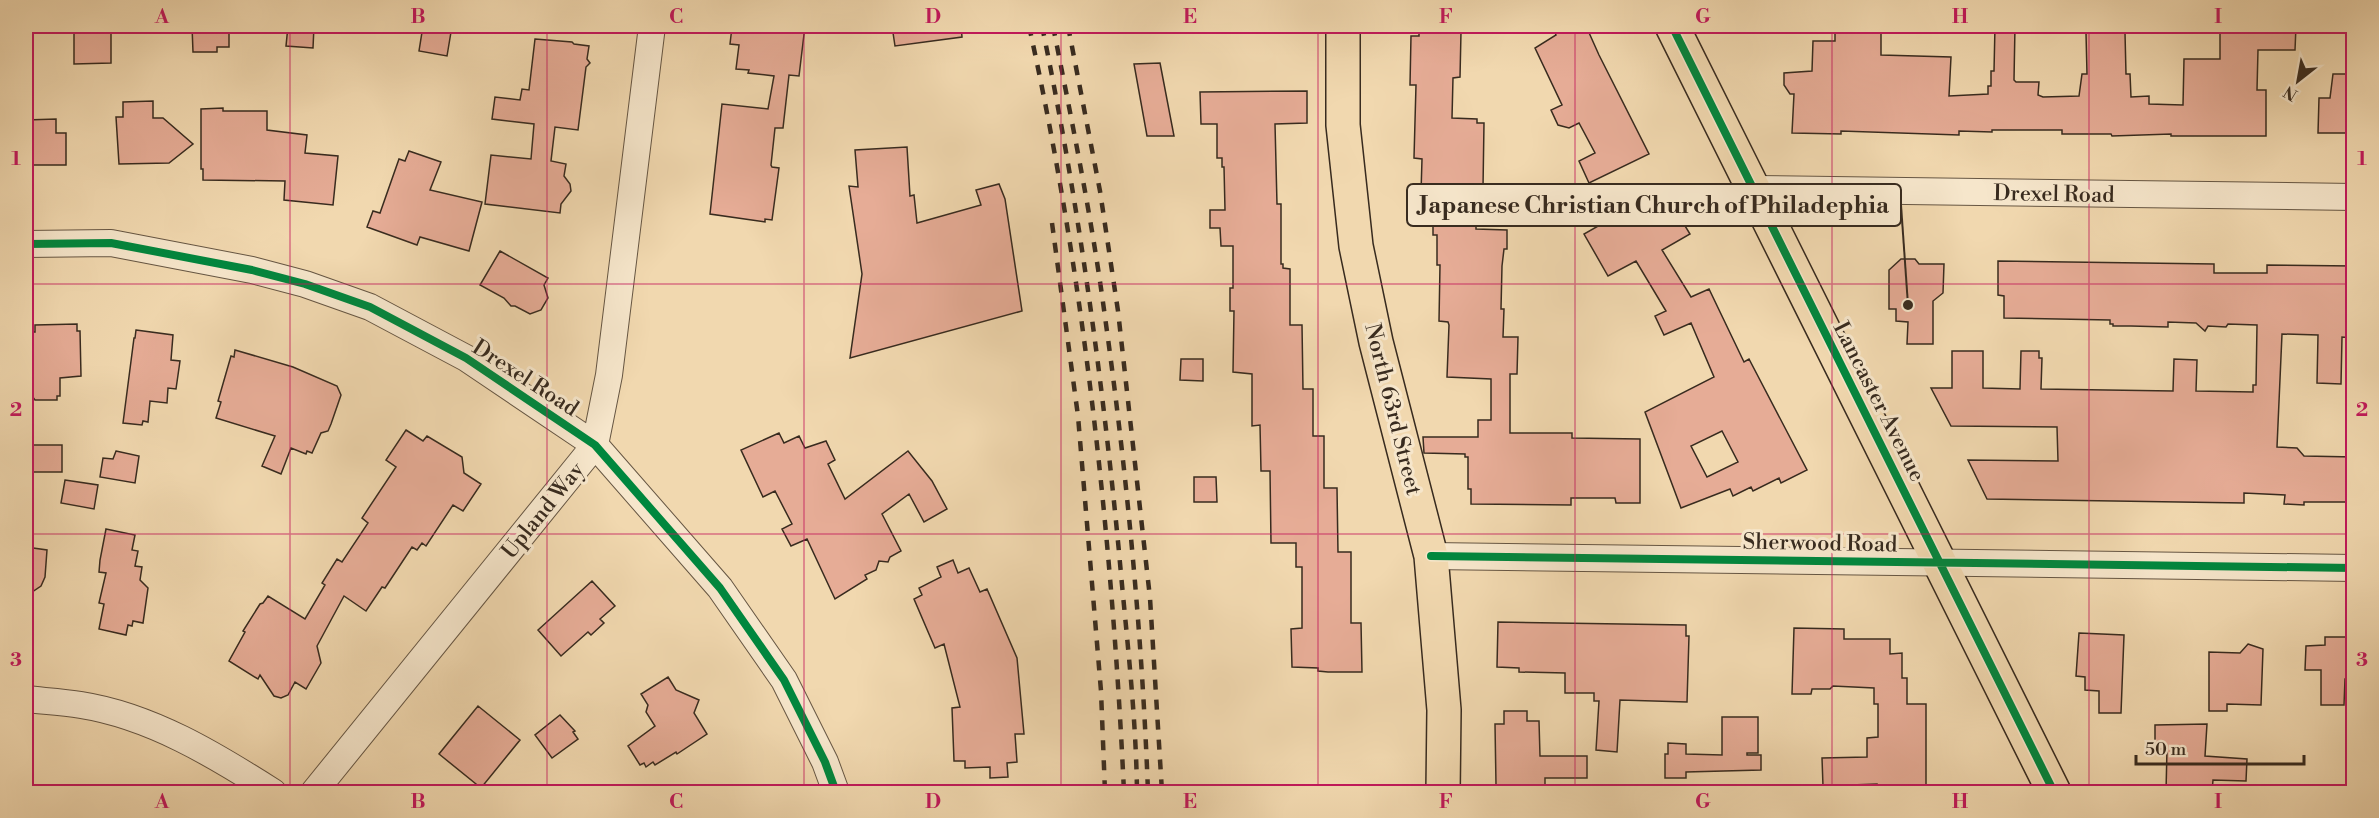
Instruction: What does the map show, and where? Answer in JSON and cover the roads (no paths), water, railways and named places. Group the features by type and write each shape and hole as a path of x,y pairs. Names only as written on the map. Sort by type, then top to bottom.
{"main road":[{"name":"North 63rd Street","path":"1343,26 1343,125 1356,246 1376,342 1431,556 1444,710 1443,792"},
{"name":"Lancaster Avenue","path":"1672,26 2055,792"}],"street":[{"name":"Upland Way","path":"314,792 596,445 609,375 652,26"},
{"name":"Drexel Road","path":"1754,189 2354,197"},
{"name":"Drexel Road","path":"26,244 111,243 242,267 305,284 370,308 466,358 596,445 720,588 784,680 825,762 836,792"},
{"name":"Sherwood Road","path":"1431,556 2354,568"},
{"path":"26,699 81,705 123,715 221,759 273,792"}],"railway":[{"path":"1029,26 1065,215 1093,407 1112,600 1124,792"},
{"path":"1042,26 1078,222 1105,420 1130,672 1137,792"},
{"path":"1053,26 1088,207 1113,376 1138,614 1148,792"},
{"path":"1068,26 1100,191 1118,311 1150,598 1162,792"},
{"path":"1052,223 1078,416 1101,691 1105,792"}],"place":[{"name":"Japanese Christian Church of Philadephia","path":"1908,305"}]}
